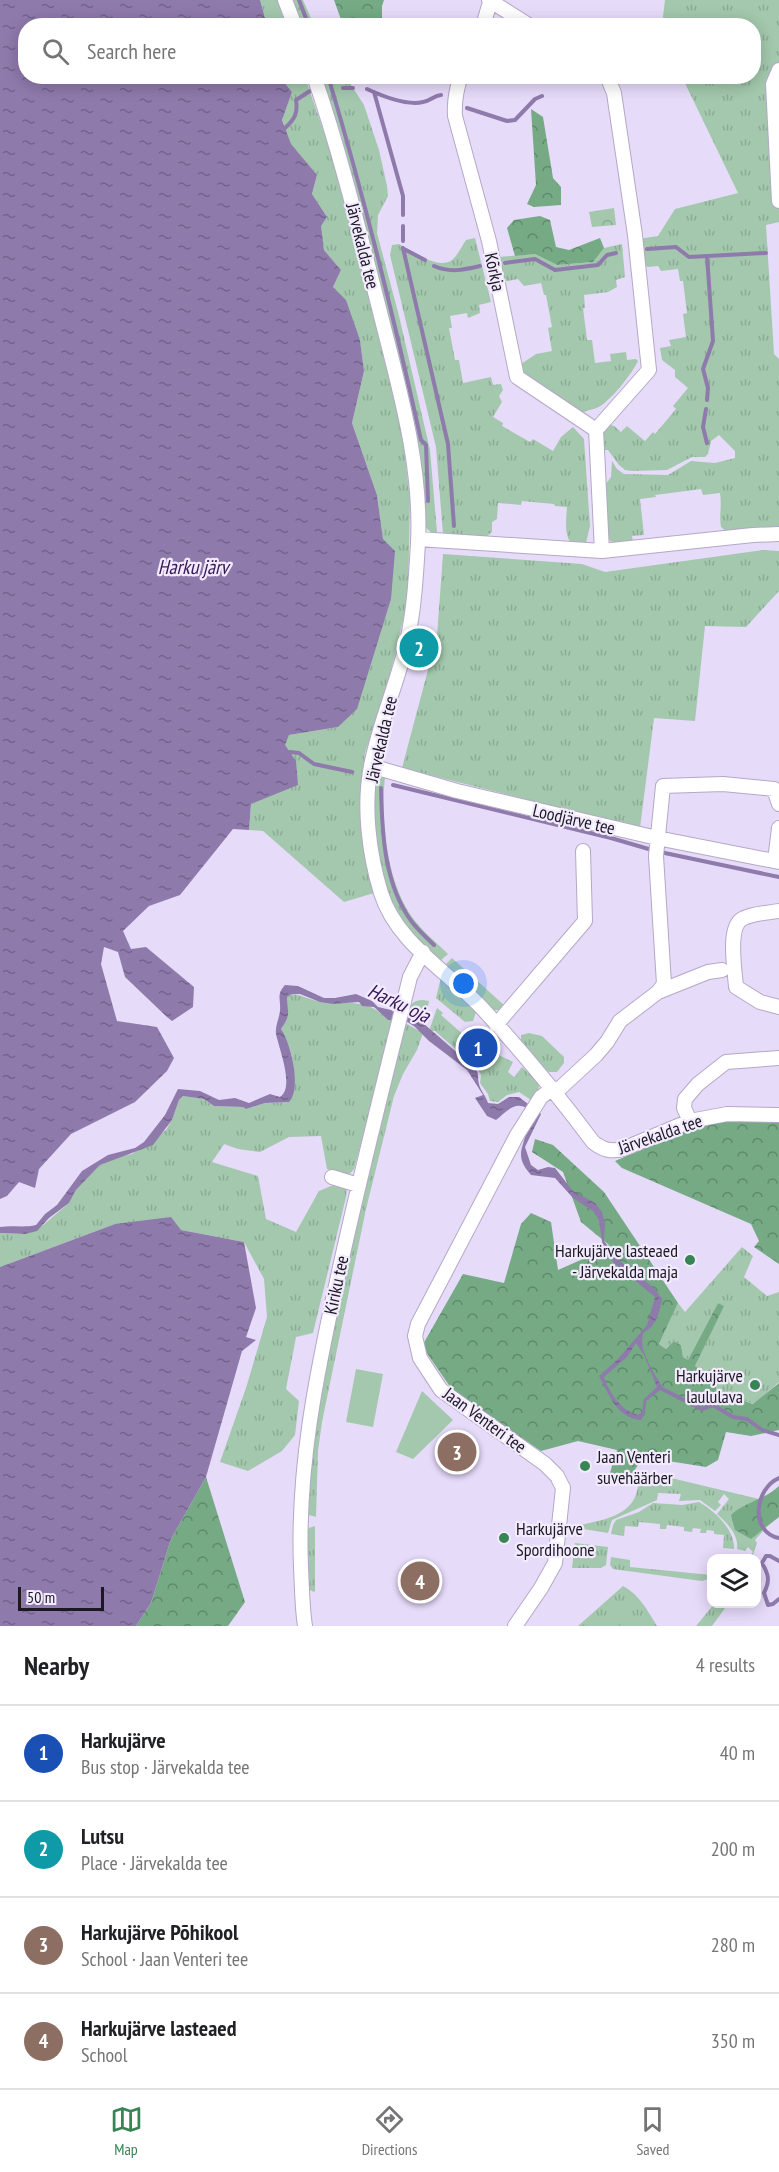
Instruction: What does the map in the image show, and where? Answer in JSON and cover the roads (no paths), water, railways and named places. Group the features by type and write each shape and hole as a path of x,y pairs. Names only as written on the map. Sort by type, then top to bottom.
{"street":[{"path":"285,0 292,18"},
{"path":"485,18 490,1 517,18"},
{"path":"779,70 773,84 779,201"},
{"name":"Järvekalda tee","path":"317,84 341,159 408,424 417,498 418,539 415,595 410,629 371,766 368,796 369,827 382,895 399,927 480,1006 554,1090 593,1142 601,1149 613,1152 624,1149 690,1121 727,1114 779,1115"},
{"name":"Kõrkja","path":"458,84 454,103 455,116 489,241 517,377 596,430"},
{"path":"602,551 596,430 649,370 635,236 615,93 611,84"},
{"path":"418,539 602,551 779,534"},
{"name":"Loodjärve tee","path":"371,766 657,846 777,862"},
{"path":"658,992 664,984 657,846 663,786 723,784 774,789 779,804"},
{"path":"777,862 779,828"},
{"path":"496,1025 585,921 583,851"},
{"path":"779,911 742,919 736,924 733,932 733,947 736,987 760,1002 779,1007"},
{"name":"Kiriku tee","path":"305,1626 300,1525 307,1433 320,1360 358,1185 410,976 423,952"},
{"name":"Jaan Venteri tee","path":"515,1626 555,1563 563,1488 553,1470 441,1390 420,1358 415,1336 418,1324 507,1155 542,1097 554,1090 596,1055 620,1021 658,992 708,972 722,969"},
{"path":"690,1121 684,1108 685,1099 698,1083 726,1062 779,1058"},
{"path":"332,1177 358,1185"}],"water":[{"name":"Harku järv","path":"0,0 260,0 265,18 18,18 18,84 286,84 292,92 282,120 291,144 317,175 312,194 327,217 321,226 324,250 341,270 333,287 346,300 360,340 364,371 352,423 377,495 383,539 395,551 391,599 357,709 338,727 289,735 285,745 296,761 298,785 251,804 249,830 233,829 180,895 149,906 123,931 131,949 146,947 194,987 193,1007 172,1021 125,977 118,952 104,947 101,964 117,1021 157,1027 174,1058 167,1071 135,1102 71,1134 39,1169 35,1188 19,1182 7,1196 0,1199"},
{"path":"285,985 298,986 324,998 356,994 396,1014 416,1017 475,1068 478,1082 488,1103 498,1104 509,1097 519,1097 541,1114 525,1147 531,1165 538,1170 548,1167 555,1168 573,1191 595,1203 602,1212 605,1223 604,1241 621,1262 654,1288 662,1299 657,1318 644,1332 642,1346 663,1388 646,1401 645,1414 641,1420 626,1415 620,1410 610,1398 599,1376 618,1359 647,1325 655,1297 615,1264 603,1248 599,1220 593,1211 573,1198 555,1178 531,1175 526,1168 521,1152 527,1129 528,1109 515,1106 496,1120 487,1116 475,1098 483,1095 467,1070 406,1021 388,1020 374,1007 362,1006 359,1002 333,1004 320,1002 300,994 287,997 288,1016 281,1029 294,1066 295,1087 289,1102 265,1103 246,1109 214,1106 204,1099 183,1096 179,1100 172,1120 153,1145 100,1165 76,1190 69,1203 49,1218 37,1231 25,1234 0,1233 0,1227 36,1225 57,1205 82,1171 108,1155 135,1148 144,1142 165,1115 178,1089 200,1091 219,1100 235,1098 249,1103 270,1094 280,1097 286,1085 285,1067 276,1034 282,988","holes":["636,1343 644,1355 657,1387 644,1399 642,1412 638,1415 626,1409 616,1400 604,1377 627,1357"]},
{"path":"171,1217 181,1230 244,1242 256,1308 246,1337 256,1340 242,1351 206,1477 171,1539 151,1603 136,1626 0,1626 0,1267 115,1224"}],"waterway":[{"path":"299,0 306,18"},
{"path":"330,84 378,257 421,440 426,445 428,501"},
{"path":"343,88 353,88"},
{"path":"367,89 409,103 425,101 441,95"},
{"path":"285,128 295,115 296,100 310,91"},
{"path":"374,92 403,196 403,215"},
{"path":"467,108 507,121 515,120 535,99 542,96"},
{"path":"403,226 403,241"},
{"path":"647,249 676,247 689,257 766,253"},
{"path":"403,248 448,444 454,526"},
{"path":"404,249 425,260"},
{"path":"505,263 535,259 555,270 598,265 607,255 616,253"},
{"path":"707,256 713,341 703,369 708,388 707,400"},
{"path":"434,266 451,270 480,266"},
{"path":"706,409 703,427 707,443"},
{"path":"290,752 299,753 314,764 352,772"},
{"path":"393,785 652,850"},
{"path":"381,788 386,858 395,892 412,922 434,945"},
{"path":"660,852 779,877"},
{"name":"Harku oja","path":"660,1388 702,1409 713,1405 733,1417 747,1419 762,1430 779,1435"},
{"name":"Harku oja","path":"779,1478 765,1491 759,1510 759,1519 763,1528 769,1534 779,1538"},
{"name":"Harku oja","path":"779,1561 766,1556 762,1563 768,1578 764,1593 768,1605 779,1599"}],"place":[{"name":"Lutsu","path":"419,648"},
{"name":"Harkujärve","path":"478,1048"},
{"name":"Harkujärve lasteaed - Järvekalda maja","path":"690,1260"},
{"name":"Harkujärve laululava","path":"755,1385"},
{"name":"Harkujärve Põhikool","path":"457,1452"},
{"name":"Jaan Venteri suvehäärber","path":"585,1466"},
{"name":"Harkujärve Spordihoone","path":"504,1538"},
{"name":"Harkujärve lasteaed","path":"420,1581"}]}
